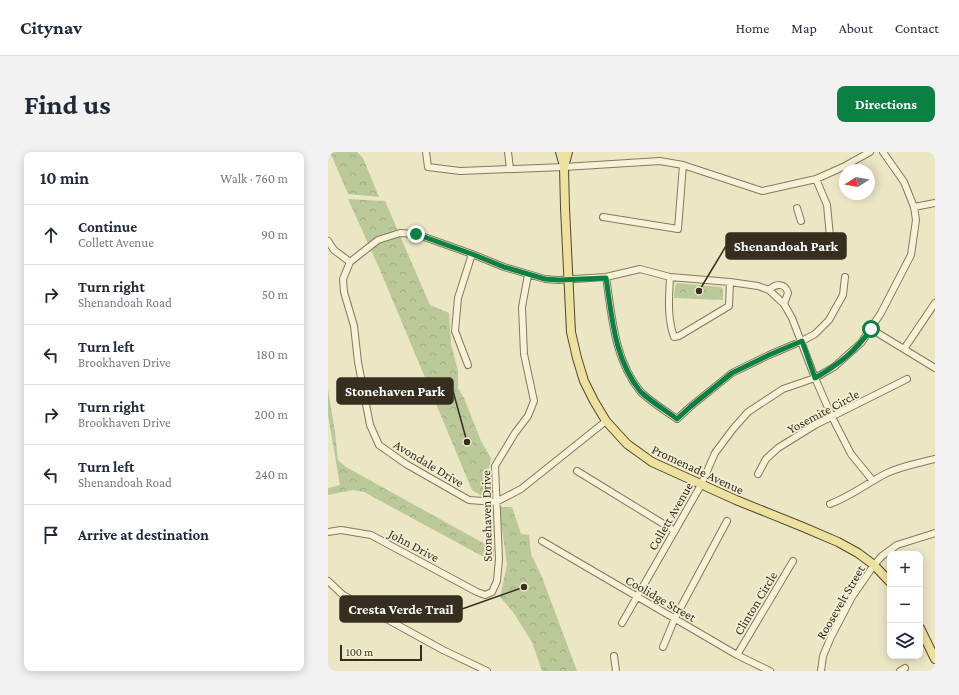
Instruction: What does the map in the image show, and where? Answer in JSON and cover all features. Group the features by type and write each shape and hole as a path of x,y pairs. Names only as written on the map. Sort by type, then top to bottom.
{"main road":[{"name":"Promenade Avenue","path":"560,152 564,167 571,332 584,381 606,420 627,444 643,457 701,485 838,542 858,553 874,565 887,579"},
{"name":"Promenade Avenue","path":"564,167 568,152"},
{"path":"923,634 935,659"}],"street":[{"path":"426,152 428,167 460,171 660,161 683,165 762,190 816,179 843,167 870,152"},
{"path":"508,152 510,169"},
{"name":"Collett Avenue","path":"622,623 701,485 715,453 733,429 748,412 784,389 815,378 834,367 847,356 861,343 871,329 898,282 911,255 916,220 914,207 904,182 883,152"},
{"path":"603,217 678,229 683,165"},
{"path":"810,245 830,247 827,205 816,179"},
{"path":"914,207 935,203"},
{"path":"796,208 801,221"},
{"path":"328,241 334,250 350,262 378,240 400,233 416,234 504,267 545,279 568,280 606,278 640,270 670,277 730,282 758,286 769,290 784,304 792,318 832,417 851,454 873,481"},
{"path":"468,365 455,330 458,298 472,254"},
{"name":"Avondale Drive","path":"350,262 343,279 344,292 354,326 358,362 370,425 379,445 406,464 469,500 496,502"},
{"name":"Stonehaven Drive","path":"485,594 492,592 497,581 499,559 495,466 515,433 528,416 534,401 524,354 522,307 528,275"},
{"path":"670,277 668,311 670,326 674,337 679,336 729,306 730,282"},
{"path":"606,278 618,350 630,374 641,392 677,419 732,373 815,334 829,320 843,295 845,277"},
{"path":"769,290 773,286 779,285 785,287 788,293 784,304"},
{"path":"904,350 935,303"},
{"path":"871,329 935,368"},
{"name":"Yosemite Circle","path":"758,474 766,459 778,448 815,425 907,379"},
{"path":"365,401 395,396 415,388"},
{"path":"496,502 521,489 606,420"},
{"path":"830,504 844,499 873,481 902,467 935,459"},
{"path":"577,471 675,531"},
{"path":"663,647 675,618 727,521"},
{"name":"John Drive","path":"328,532 341,530 371,535 477,592 485,594"},
{"name":"Roosevelt Street","path":"821,671 823,656 831,637 852,597 874,565 882,556 897,545 935,533"},
{"name":"Coolidge Street","path":"542,541 737,655 770,671"},
{"name":"Clinton Circle","path":"737,655 793,561"},
{"path":"328,581 343,595 443,650 487,671"},
{"path":"614,656 616,671"}],"green space":[{"path":"330,152 357,152 363,158 379,197 348,194"},
{"path":"348,199 385,201 430,305 449,313 451,344 458,371 458,388 464,398 481,441 491,458 487,478 487,491 482,496 472,490 380,270"},
{"path":"677,283 721,287 723,290 723,300 674,298 675,286"},
{"path":"328,389 338,460 346,467 494,549 493,562 364,492 353,490 328,495 328,488 340,485 328,415"},
{"path":"499,507 512,507 521,534 529,535 531,554 542,577 577,671 542,671 532,642 513,612 500,597 507,565"}],"place":[{"name":"Shenandoah Park","path":"699,291"},
{"name":"Stonehaven Park","path":"467,442"},
{"name":"Cresta Verde Trail","path":"524,587"}],"route":[{"path":"416,234 504,267 545,279 559,280 606,278 618,350 630,374 641,392 677,419 732,373 802,341 815,378 834,367 847,356 861,343 871,329"}]}
